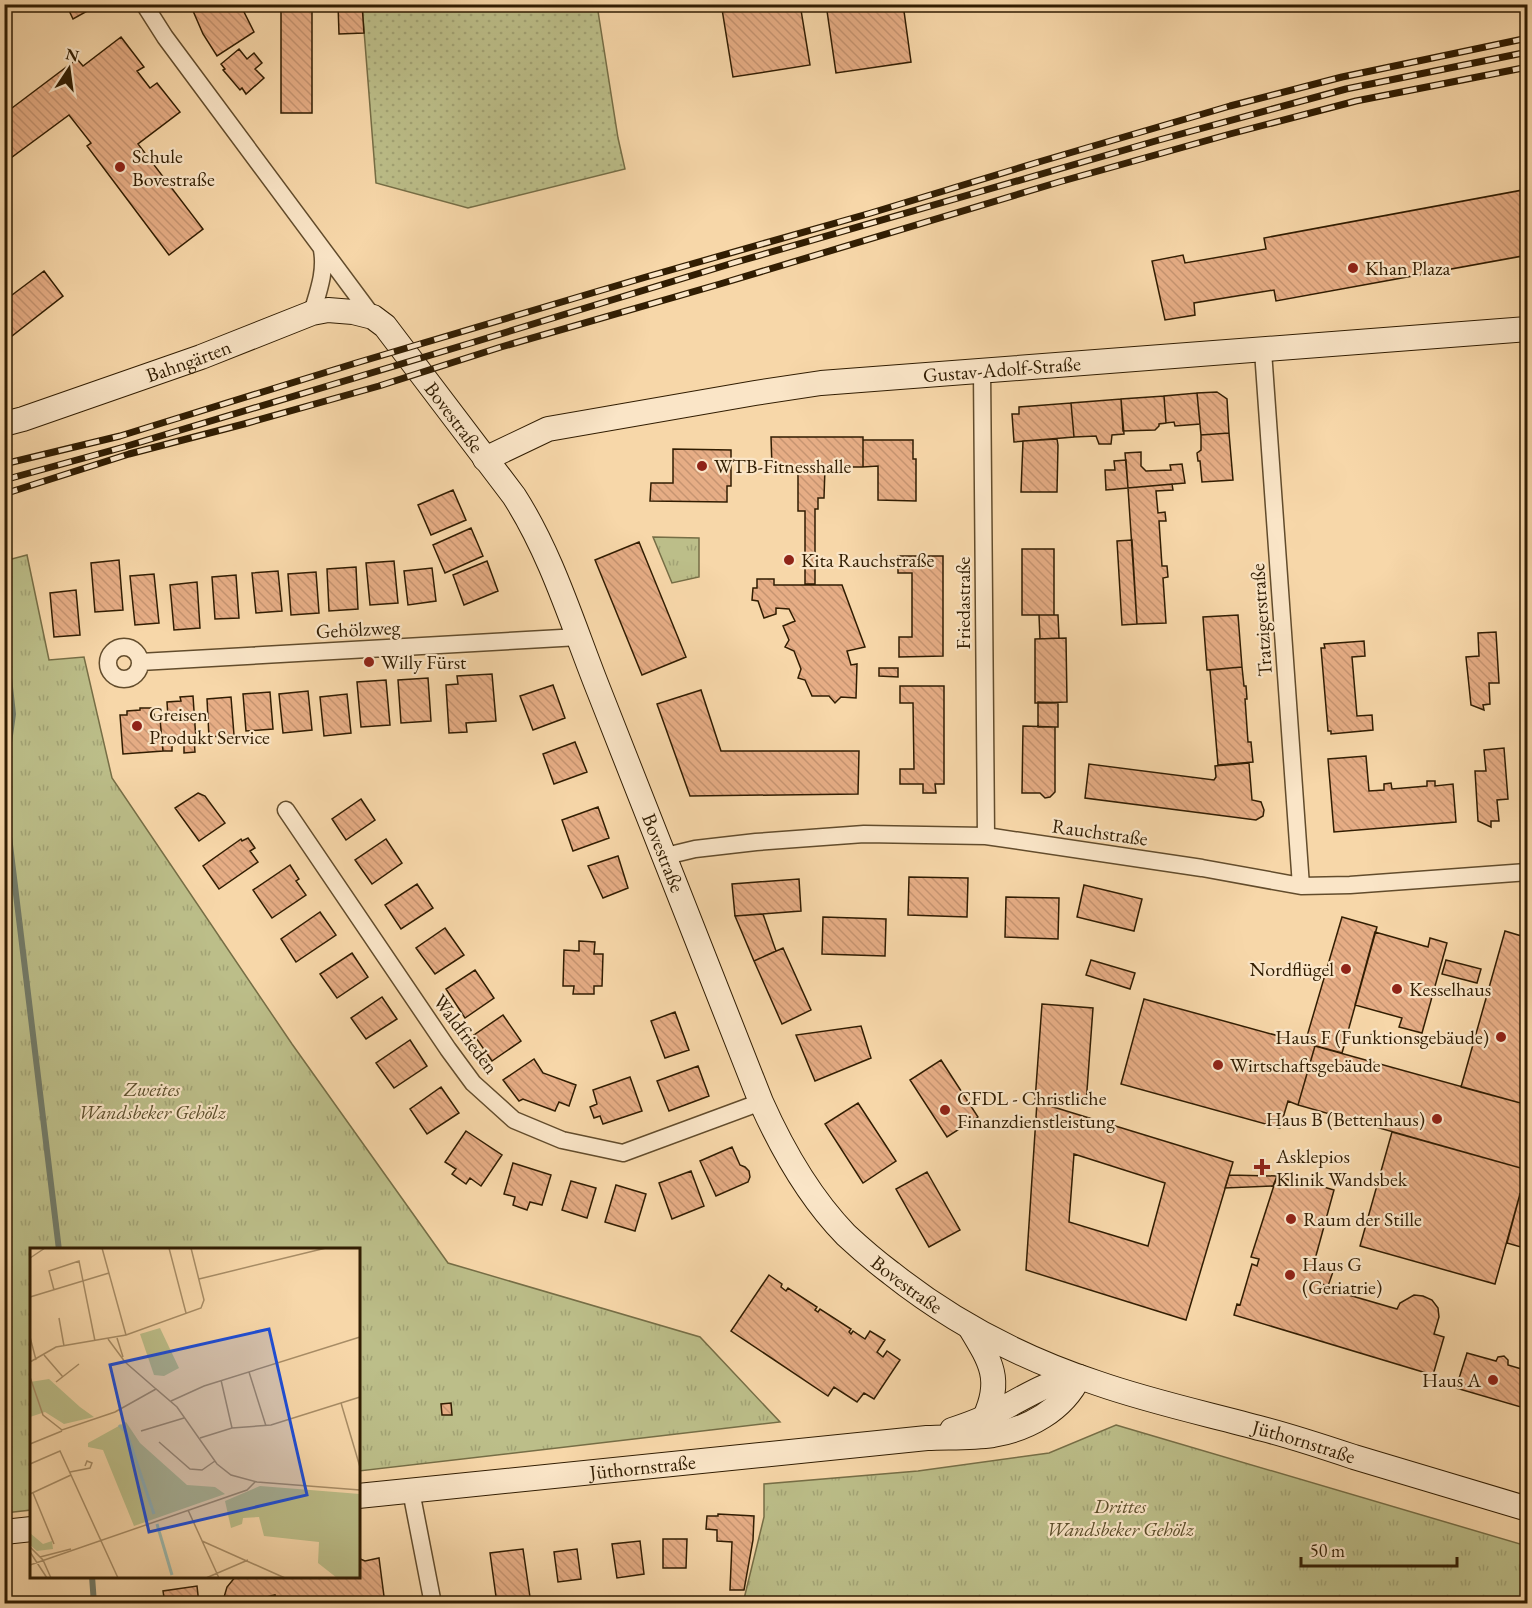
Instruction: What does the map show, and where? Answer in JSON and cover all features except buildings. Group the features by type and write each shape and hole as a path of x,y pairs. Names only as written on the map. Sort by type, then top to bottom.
{"main road":[{"name":"Bahngärten","path":"4,424 23,420 201,357 312,313 339,310 373,317"},
{"name":"Bovestraße","path":"373,317 385,326 529,519 579,637 761,1102 773,1130 798,1174 846,1234 875,1261 916,1293 971,1329 1023,1355 1079,1377"},
{"name":"Gustav-Adolf-Straße","path":"485,459 548,429 821,383 1263,351 1527,329"},
{"path":"971,1329 984,1350 992,1372 993,1395 985,1417"},
{"name":"Jüthornstraße","path":"360,1496 927,1438 992,1435 1034,1422 1057,1406 1079,1377"},
{"name":"Jüthornstraße","path":"927,1438 985,1417 1051,1385 1079,1377 1157,1401 1265,1429 1527,1509"},
{"path":"4,1532 30,1529"}],"street":[{"name":"Bovestraße","path":"144,4 165,37 373,317"},
{"path":"312,313 321,283 322,250"},
{"name":"Tratzigerstraße","path":"1263,351 1301,886"},
{"name":"Friedastraße","path":"982,370 986,836"},
{"name":"Gehölzweg","path":"140,662 579,637"},
{"name":"Waldfrieden","path":"286,810 473,1083 514,1120 562,1140 623,1153 761,1102"},
{"name":"Rauchstraße","path":"666,856 695,849 756,842 864,834 986,836 1202,868 1301,886 1350,885 1527,872"},
{"path":"411,1491 433,1604"}],"green space":[{"path":"362,5 597,5 625,169 468,208 376,183"},
{"path":"653,537 699,538 699,577 672,583"},
{"name":"Zweites Wandsbeker Gehölz","path":"27,555 49,660 84,657 112,778 292,1044 448,1263 700,1337 780,1422 360,1471 360,1248 30,1248 30,1510 5,1513 4,561"},
{"name":"Drittes Wandsbeker Gehölz","path":"1116,1425 1527,1546 1527,1603 743,1603 764,1517 764,1484 918,1471 1049,1453"}],"waterway":[{"path":"4,657 8,669 13,714 4,778"},
{"path":"4,795 59,1248"},
{"path":"92,1578 94,1604"}],"railway":[{"path":"4,464 120,436 356,363 1230,106 1342,77 1528,38"},
{"path":"4,480 124,447 733,263 1159,140 1346,89 1528,52"},
{"path":"4,494 129,454 379,386 501,347 1059,182 1230,134 1356,101 1528,67"}],"place":[{"name":"Schule Bovestraße","path":"120,167"},
{"name":"Khan Plaza","path":"1353,268"},
{"name":"WTB-Fitnesshalle","path":"702,466"},
{"name":"Kita Rauchstraße","path":"789,560"},
{"name":"Willy Fürst","path":"369,662"},
{"name":"Greisen Produkt Service","path":"137,726"},
{"name":"Nordflügel","path":"1346,969"},
{"name":"Kesselhaus","path":"1397,989"},
{"name":"Haus F (Funktionsgebäude)","path":"1501,1037"},
{"name":"Wirtschaftsgebäude","path":"1218,1065"},
{"name":"CFDL - Christliche Finanzdienstleistung","path":"945,1110"},
{"name":"Haus B (Bettenhaus)","path":"1437,1119"},
{"name":"Asklepios Klinik Wandsbek","path":"1262,1167"},
{"name":"Raum der Stille","path":"1291,1219"},
{"name":"Haus G (Geriatrie)","path":"1290,1275"},
{"name":"Haus A","path":"1493,1380"}]}
